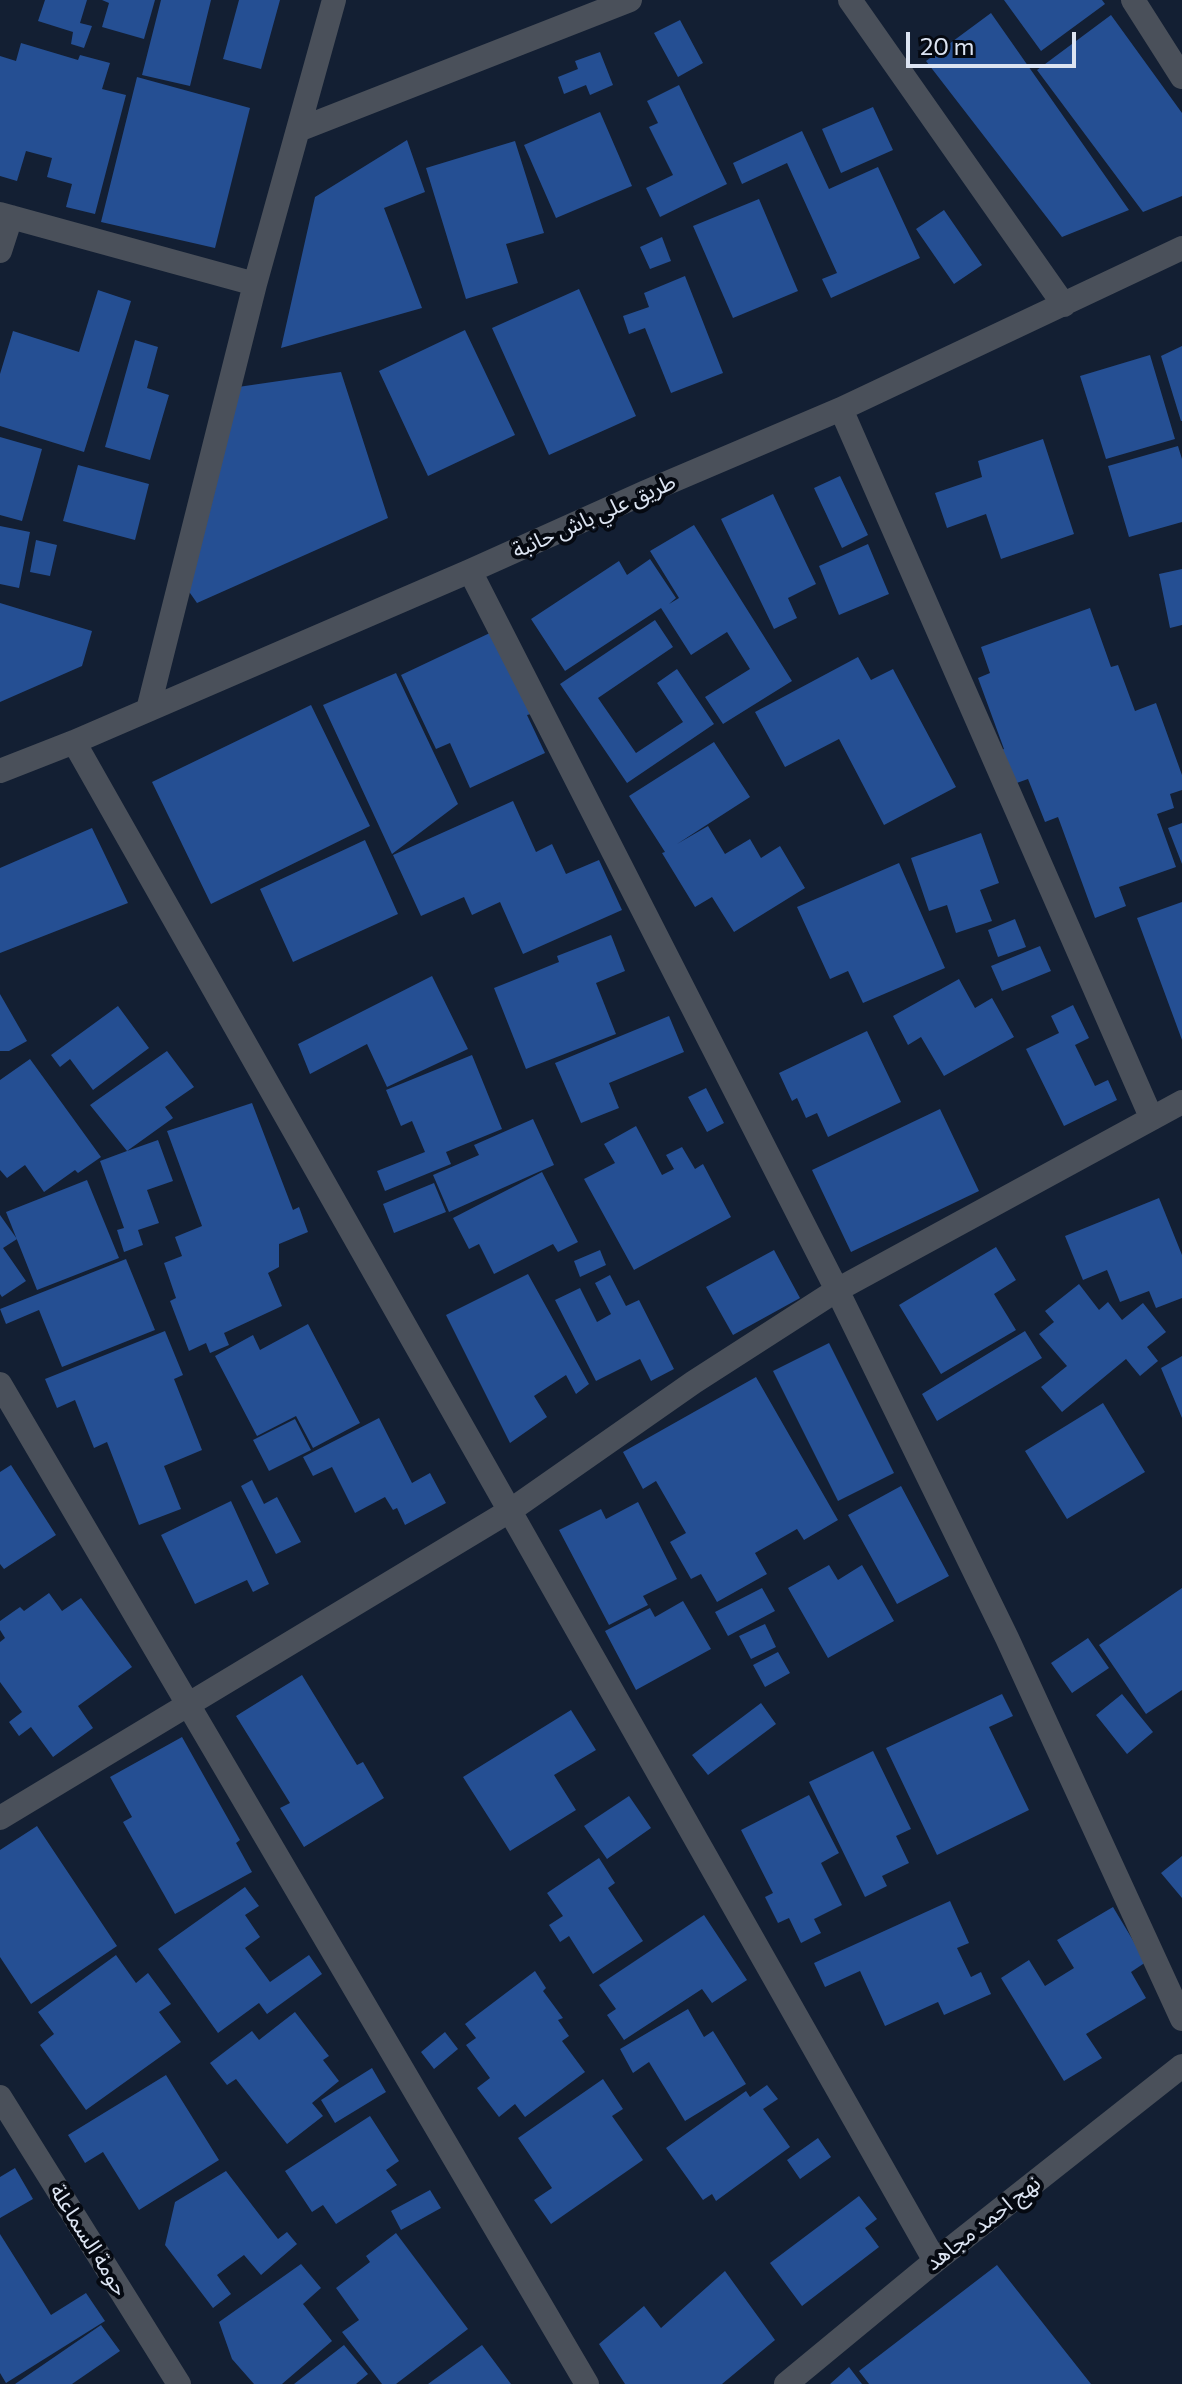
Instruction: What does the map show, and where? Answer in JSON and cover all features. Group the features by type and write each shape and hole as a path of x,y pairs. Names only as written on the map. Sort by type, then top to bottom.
{"street":[{"path":"148,710 255,284 334,0"},
{"path":"298,130 630,0"},
{"path":"850,0 1064,305"},
{"path":"1133,0 1182,77"},
{"path":"0,251 5,215 255,284"},
{"name":"طريق علي باش حانبة","path":"0,771 74,742 841,409 1182,248"},
{"path":"841,409 1151,1117"},
{"path":"470,571 837,1290 1007,1638 1182,2019"},
{"path":"74,742 935,2261"},
{"path":"0,1818 511,1510 694,1382 837,1290 1182,1102"},
{"path":"0,1384 587,2384"},
{"name":"نهج احمد مجاهد","path":"786,2384 935,2261 1182,2066"},
{"name":"حومة السماعلة","path":"0,2097 179,2384"}],"building":[{"path":"45,0 87,0 80,23 92,26 84,48 71,44 73,32 38,21"},
{"path":"102,0 155,0 144,39 102,27 109,3"},
{"path":"161,0 211,0 190,86 142,75"},
{"path":"239,0 280,0 261,69 223,59"},
{"path":"1004,0 1102,0 1105,4 1041,51"},
{"path":"991,13 1129,210 1062,237 926,61"},
{"path":"1111,15 1182,113 1182,196 1143,212 1037,70"},
{"path":"680,20 703,63 678,77 654,33"},
{"path":"21,43 78,60 80,55 110,63 102,89 126,95 95,214 66,207 72,184 47,177 52,158 26,151 17,181 0,176 0,56 16,61"},
{"path":"600,52 613,85 590,95 586,85 564,94 558,77 578,69 575,61"},
{"path":"137,77 250,108 215,248 101,222"},
{"path":"679,85 727,184 660,217 646,188 673,175 649,127 658,123 647,101"},
{"path":"873,107 893,150 841,173 822,129"},
{"path":"600,112 632,186 556,218 524,145"},
{"path":"802,131 829,189 878,167 920,258 831,298 822,279 837,273 787,163 742,184 733,163"},
{"path":"407,140 425,192 384,208 422,308 281,348 315,197"},
{"path":"515,141 544,233 506,244 518,283 466,299 426,168"},
{"path":"759,199 798,291 733,318 693,226"},
{"path":"944,210 982,265 954,284 916,229"},
{"path":"662,237 671,261 650,269 640,247"},
{"path":"685,276 723,373 671,393 645,328 629,334 623,316 649,307 644,293"},
{"path":"579,289 636,416 549,455 492,328"},
{"path":"98,290 131,301 84,452 0,426 0,374 13,331 79,352"},
{"path":"465,330 515,435 428,476 379,371"},
{"path":"135,340 158,347 147,388 169,395 150,460 105,447"},
{"path":"1182,346 1182,421 1181,421 1161,356"},
{"path":"1150,355 1175,439 1106,459 1080,376"},
{"path":"341,372 388,518 197,603 183,583 238,387"},
{"path":"0,437 42,449 22,521 0,515"},
{"path":"1043,439 1074,534 1001,559 986,514 947,528 935,493 982,477 978,461"},
{"path":"1178,446 1182,459 1182,522 1129,537 1108,466"},
{"path":"78,465 149,484 135,540 63,521"},
{"path":"840,476 868,535 842,548 814,488"},
{"path":"773,494 816,584 788,598 797,618 774,629 721,519"},
{"path":"694,525 792,681 723,724 705,697 750,669 727,632 691,655 661,608 565,671 531,619 619,561 627,575 650,559 676,598 669,604 679,598 650,551"},
{"path":"0,526 30,532 19,588 0,584"},
{"path":"36,540 57,545 50,576 30,572"},
{"path":"868,544 889,594 839,615 819,566"},
{"path":"1182,569 1182,625 1170,628 1159,574"},
{"path":"0,603 92,631 82,666 0,702"},
{"path":"1090,608 1111,667 1118,665 1135,711 1156,703 1182,775 1182,790 1170,794 1174,808 1157,814 1176,867 1119,887 1126,906 1095,918 1058,817 1045,822 1028,779 1011,785 998,751 1004,749 978,678 990,673 981,647"},
{"path":"655,620 673,647 598,698 636,753 683,722 657,683 677,669 714,724 627,783 560,684"},
{"path":"492,632 531,714 527,715 545,753 470,788 450,743 436,749 401,675"},
{"path":"858,657 871,680 893,669 956,787 884,825 839,739 785,767 755,712"},
{"path":"396,673 458,804 392,854 323,705"},
{"path":"311,705 370,826 211,904 152,782"},
{"path":"714,742 750,797 677,844 708,826 725,854 750,839 761,858 780,846 805,888 734,932 712,897 695,907 629,796"},
{"path":"513,801 536,852 552,844 566,874 599,860 622,910 523,954 500,902 472,915 464,897 421,916 393,855"},
{"path":"1182,823 1182,864 1168,828"},
{"path":"92,828 128,903 0,953 0,868"},
{"path":"981,833 999,883 980,890 992,921 956,933 947,905 929,911 911,858"},
{"path":"365,840 398,914 293,962 260,889"},
{"path":"899,863 945,968 863,1003 848,971 830,979 797,907"},
{"path":"1182,902 1182,1040 1137,918"},
{"path":"1015,919 1026,947 998,957 988,930"},
{"path":"611,935 625,971 596,983 616,1034 526,1069 494,988 559,962 557,956"},
{"path":"1040,946 1051,971 1002,991 991,966"},
{"path":"432,976 468,1049 387,1087 367,1044 310,1074 298,1044"},
{"path":"959,979 975,1008 992,998 1014,1037 944,1076 921,1037 908,1045 893,1016"},
{"path":"0,994 27,1041 9,1051 0,1051"},
{"path":"1073,1005 1089,1038 1075,1045 1095,1086 1108,1080 1117,1100 1064,1126 1026,1049 1059,1033 1051,1016"},
{"path":"118,1006 149,1048 93,1090 70,1059 60,1067 51,1055"},
{"path":"669,1016 684,1052 609,1083 619,1108 581,1123 555,1063"},
{"path":"867,1031 901,1102 828,1137 817,1113 806,1118 797,1098 792,1101 779,1073"},
{"path":"167,1051 194,1087 165,1107 173,1118 127,1151 90,1105"},
{"path":"472,1055 502,1129 446,1152 451,1164 385,1191 377,1171 425,1152 412,1121 401,1126 386,1090"},
{"path":"30,1059 101,1157 78,1173 75,1170 44,1192 25,1165 7,1178 0,1170 0,1080"},
{"path":"706,1088 724,1123 707,1132 688,1097"},
{"path":"252,1103 293,1210 299,1207 308,1232 279,1244 279,1267 268,1273 282,1306 224,1333 229,1345 210,1353 206,1343 189,1351 170,1301 176,1298 164,1263 182,1256 175,1237 202,1226 167,1131"},
{"path":"940,1109 979,1191 851,1252 812,1170"},
{"path":"533,1119 554,1165 449,1212 433,1175 479,1155 474,1145"},
{"path":"636,1126 662,1175 674,1169 666,1155 682,1147 695,1169 703,1164 731,1217 634,1270 584,1179 615,1163 604,1144"},
{"path":"158,1140 173,1181 147,1190 159,1223 138,1230 143,1245 124,1252 117,1230 124,1228 100,1161"},
{"path":"542,1172 578,1242 558,1252 553,1244 494,1274 479,1244 469,1249 453,1218"},
{"path":"87,1180 119,1258 37,1290 6,1212"},
{"path":"434,1183 446,1212 394,1233 383,1204"},
{"path":"1159,1198 1182,1255 1182,1298 1156,1308 1149,1291 1120,1302 1107,1270 1083,1280 1065,1236"},
{"path":"0,1215 17,1239 3,1248 26,1281 2,1297 0,1294"},
{"path":"996,1247 1016,1280 994,1294 1016,1330 941,1374 899,1305"},
{"path":"600,1250 606,1265 580,1277 574,1261"},
{"path":"774,1250 800,1298 733,1335 706,1287"},
{"path":"126,1259 155,1330 62,1367 39,1310 6,1324 0,1309"},
{"path":"528,1274 589,1384 576,1394 566,1375 534,1396 547,1417 510,1443 446,1315"},
{"path":"610,1275 626,1306 639,1300 674,1369 651,1381 640,1359 596,1381 555,1300 580,1288 597,1322 611,1314 595,1283"},
{"path":"1079,1284 1099,1310 1108,1302 1122,1320 1143,1303 1166,1332 1147,1347 1158,1361 1140,1376 1126,1359 1062,1412 1041,1387 1067,1366 1039,1334 1054,1322 1045,1311"},
{"path":"308,1324 360,1423 313,1448 296,1416 257,1436 215,1356 253,1335 260,1350"},
{"path":"165,1331 183,1375 174,1379 202,1450 164,1466 181,1509 139,1525 107,1442 94,1448 75,1400 57,1408 45,1379"},
{"path":"1025,1331 1042,1358 937,1421 922,1394"},
{"path":"829,1343 894,1473 838,1501 773,1371"},
{"path":"1182,1356 1182,1418 1161,1368"},
{"path":"756,1377 838,1520 804,1540 797,1529 755,1553 767,1574 717,1602 701,1574 691,1579 670,1542 686,1533 656,1481 643,1489 623,1452"},
{"path":"1103,1403 1145,1472 1067,1519 1025,1451"},
{"path":"379,1418 412,1483 430,1473 446,1503 405,1525 397,1508 393,1510 385,1497 355,1513 332,1467 313,1476 303,1457"},
{"path":"295,1419 311,1450 269,1471 253,1440"},
{"path":"11,1465 56,1535 4,1569 0,1564 0,1472"},
{"path":"252,1480 264,1504 277,1497 301,1542 276,1554 241,1486"},
{"path":"901,1486 949,1576 897,1604 848,1515"},
{"path":"231,1501 269,1584 253,1592 247,1580 195,1604 161,1535"},
{"path":"638,1502 677,1579 643,1596 648,1605 609,1625 559,1530 601,1509 606,1519"},
{"path":"829,1565 838,1580 862,1565 894,1621 828,1658 788,1588"},
{"path":"762,1588 775,1611 728,1636 715,1612"},
{"path":"1182,1588 1182,1690 1146,1714 1099,1645"},
{"path":"49,1593 62,1611 81,1598 132,1667 78,1706 93,1728 53,1757 31,1727 19,1736 9,1722 22,1712 0,1682 0,1642 5,1638 0,1630 0,1621 20,1607 24,1611"},
{"path":"683,1601 711,1649 636,1690 605,1631 650,1608 655,1617"},
{"path":"765,1624 776,1647 751,1659 739,1636"},
{"path":"1088,1638 1109,1668 1072,1693 1051,1663"},
{"path":"778,1652 790,1673 765,1687 753,1665"},
{"path":"302,1675 357,1765 363,1762 384,1798 304,1847 280,1808 290,1803 236,1716"},
{"path":"1002,1694 1013,1716 989,1727 1029,1810 937,1855 886,1748"},
{"path":"1122,1694 1153,1732 1127,1754 1096,1715"},
{"path":"761,1703 776,1724 708,1775 692,1755"},
{"path":"571,1710 596,1750 554,1775 576,1810 510,1851 463,1777"},
{"path":"182,1737 240,1840 236,1843 252,1872 175,1914 123,1822 132,1817 110,1777"},
{"path":"873,1751 911,1829 896,1836 909,1863 882,1876 887,1886 865,1897 809,1782"},
{"path":"809,1795 839,1853 821,1863 842,1905 814,1919 821,1933 801,1943 789,1918 778,1923 765,1897 773,1893 741,1830"},
{"path":"629,1796 651,1828 607,1859 584,1826"},
{"path":"37,1826 117,1946 31,2004 0,1957 0,1850"},
{"path":"1182,1856 1182,1898 1161,1873"},
{"path":"599,1858 615,1883 608,1888 643,1941 593,1974 569,1936 560,1942 549,1925 563,1916 547,1893"},
{"path":"245,1887 259,1906 245,1915 260,1937 245,1948 270,1982 309,1955 322,1974 267,2014 259,2003 218,2033 158,1949"},
{"path":"950,1901 969,1943 957,1948 971,1977 981,1972 991,1994 944,2015 938,2002 885,2026 860,1971 825,1987 814,1963"},
{"path":"1113,1907 1146,1962 1131,1972 1146,1998 1086,2034 1102,2058 1064,2081 1001,1978 1029,1960 1045,1986 1074,1968 1057,1940"},
{"path":"704,1915 747,1980 712,2003 702,1989 624,2040 607,2015 616,2009 599,1985"},
{"path":"116,1955 136,1983 148,1973 171,2004 159,2012 181,2042 86,2110 40,2045 54,2034 38,2012"},
{"path":"535,1971 546,1988 543,1991 563,2018 558,2020 569,2036 562,2041 585,2072 525,2117 515,2104 499,2117 477,2088 490,2078 466,2045 476,2038 465,2024"},
{"path":"688,2009 704,2037 713,2031 746,2084 685,2121 649,2062 633,2073 620,2049"},
{"path":"295,2012 329,2056 323,2060 339,2081 312,2103 323,2116 287,2144 236,2079 227,2085 210,2063 252,2031 259,2040"},
{"path":"445,2032 458,2049 434,2069 421,2052"},
{"path":"372,2068 386,2092 335,2123 321,2100"},
{"path":"166,2075 219,2160 139,2210 103,2152 85,2163 68,2135"},
{"path":"603,2079 623,2109 612,2116 643,2160 551,2224 534,2200 552,2188 518,2138"},
{"path":"767,2085 778,2099 763,2109 790,2147 716,2201 712,2194 703,2200 666,2148 746,2091 750,2097"},
{"path":"370,2116 399,2161 386,2170 397,2185 336,2224 323,2205 312,2212 285,2171"},
{"path":"818,2138 831,2157 800,2179 787,2160"},
{"path":"15,2168 33,2199 0,2218 0,2177"},
{"path":"226,2171 278,2239 287,2232 297,2244 261,2275 244,2255 217,2275 231,2294 213,2308 165,2245 175,2202"},
{"path":"430,2190 441,2208 401,2230 391,2211"},
{"path":"859,2196 877,2219 865,2228 879,2247 802,2306 770,2263"},
{"path":"396,2233 468,2329 396,2384 382,2384 342,2332 359,2320 336,2288 370,2262 366,2256"},
{"path":"0,2234 51,2315 86,2293 105,2321 6,2383 0,2373"},
{"path":"301,2264 321,2288 303,2304 332,2341 282,2384 254,2384 232,2359 219,2322"},
{"path":"997,2265 1091,2384 869,2384 859,2371"},
{"path":"725,2271 775,2340 722,2384 625,2384 599,2344 644,2306 661,2328"},
{"path":"101,2325 120,2351 72,2384 15,2384"},
{"path":"344,2345 368,2374 356,2384 294,2384"},
{"path":"482,2345 511,2384 428,2384"},
{"path":"849,2367 862,2384 830,2384"}]}
